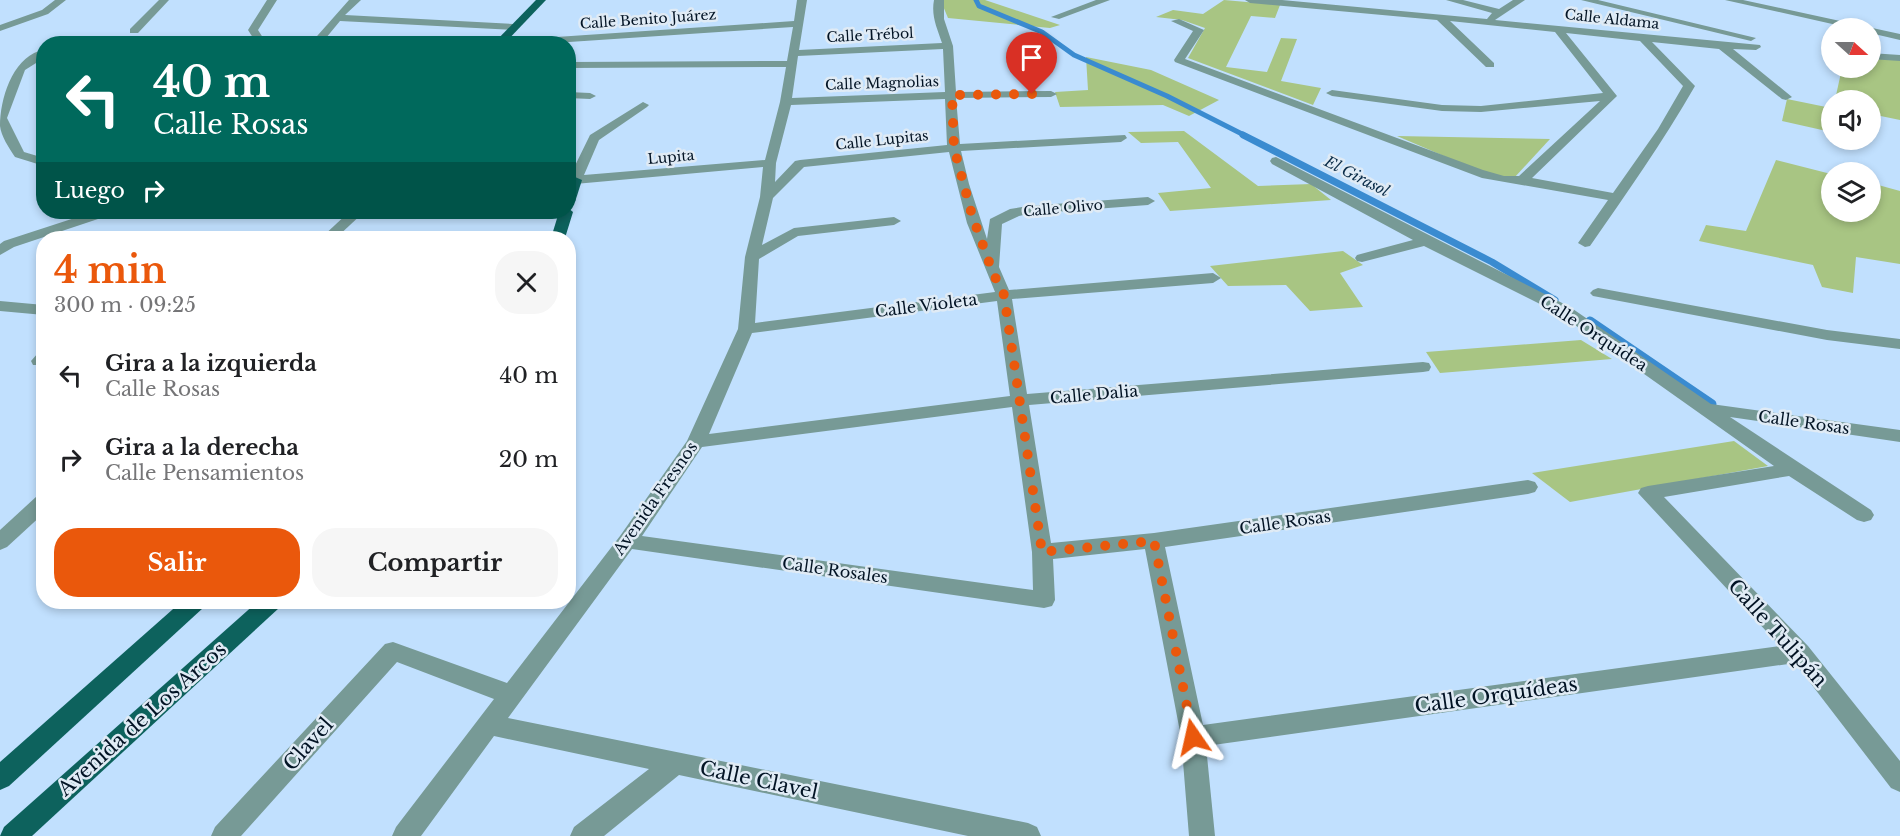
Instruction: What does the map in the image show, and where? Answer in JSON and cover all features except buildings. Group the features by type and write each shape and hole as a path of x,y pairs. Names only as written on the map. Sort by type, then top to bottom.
{"main road":[{"path":"505,36 541,0"},
{"path":"0,778 187,609"},
{"name":"Avenida de Los Arcos","path":"13,836 263,609"}],"street":[{"path":"0,28 45,12 61,0"},
{"path":"134,31 164,0"},
{"path":"257,36 253,30 272,0"},
{"path":"322,36 356,0"},
{"name":"Avenida Fresnos","path":"405,836 627,541 696,441 746,329 752,257 767,197 770,163 786,102 802,0"},
{"path":"939,0 936,10 948,46 954,148 972,215 993,273 1004,295 1042,552"},
{"path":"1056,17 1105,0"},
{"name":"Calle Aldama","path":"1250,0 1558,28 1722,46 1753,43 1586,0"},
{"path":"1451,0 1500,12"},
{"path":"1486,22 1520,0"},
{"path":"1730,0 1821,19"},
{"path":"1440,17 1490,65"},
{"path":"339,18 513,27"},
{"path":"1176,21 1199,30 1179,60 1455,162 1484,176 1522,180 1617,198"},
{"name":"Calle Benito Juárez","path":"576,38 799,24"},
{"path":"1558,28 1611,96"},
{"path":"1881,33 1900,37"},
{"path":"1585,243 1617,198 1689,86 1642,37"},
{"name":"Calle Trébol","path":"793,58 948,46"},
{"path":"1722,46 1786,97"},
{"path":"36,56 20,69 1,118 19,154 36,159"},
{"path":"1881,57 1900,58"},
{"path":"576,65 793,58"},
{"path":"1332,93 1442,108 1481,109 1611,96"},
{"name":"Calle Magnolias","path":"786,102 952,95 1052,94"},
{"path":"576,95 590,96"},
{"path":"1522,180 1611,96"},
{"path":"576,172 594,138 643,105"},
{"name":"Calle Lupitas","path":"767,197 800,164 954,148 1121,138"},
{"name":"Calle Orquídea","path":"1276,160 1426,241 1564,310 1709,408 1792,469 1864,515"},
{"name":"Lupita","path":"576,179 770,163"},
{"name":"Calle Olivo","path":"993,273 995,222 1016,212 1148,201"},
{"path":"48,231 84,219"},
{"path":"336,231 349,219"},
{"path":"752,257 794,232 894,221"},
{"path":"0,251 9,244 36,235"},
{"path":"1362,258 1426,241"},
{"name":"Calle Violeta","path":"746,329 1004,295 1214,278"},
{"path":"1598,293 1827,335 1900,344"},
{"path":"0,306 36,309"},
{"name":"Calle Dalia","path":"696,441 1021,400 1423,367"},
{"name":"Calle Rosas","path":"1709,408 1900,436"},
{"name":"Calle Tulipán","path":"1792,469 1648,493 1800,653 1900,780"},
{"name":"Calle Rosas","path":"1042,552 1154,541 1528,487"},
{"path":"0,542 36,508"},
{"name":"Calle Rosales","path":"627,541 1044,600 1042,552"},
{"path":"1154,541 1193,737 1202,836"},
{"name":"Clavel","path":"224,836 393,651 512,695"},
{"name":"Calle Orquídeas","path":"1193,737 1800,653"},
{"name":"Calle Clavel","path":"490,725 1028,836"},
{"path":"582,836 676,763"}],"green space":[{"path":"944,0 985,0 1060,25 1050,28 948,18 943,6"},
{"path":"1224,0 1280,5 1275,18 1251,16 1226,67 1267,72 1281,38 1297,39 1281,81 1321,88 1313,105 1188,58 1205,28 1182,20 1156,17 1173,10 1203,14"},
{"path":"1086,57 1151,70 1219,100 1189,116 1163,105 1060,107 1055,92 1088,90"},
{"path":"1881,58 1900,60 1900,120 1881,116 1881,90 1837,90 1840,78 1881,78"},
{"path":"1787,99 1821,106 1821,130 1782,121"},
{"path":"1184,131 1258,186 1311,184 1331,200 1170,211 1158,193 1211,188 1178,142 1141,143 1128,132"},
{"path":"1397,136 1550,139 1514,178 1486,174"},
{"path":"1776,160 1821,171 1821,222 1881,222 1881,186 1900,191 1900,264 1856,257 1853,293 1822,287 1813,265 1699,241 1706,225 1746,231"},
{"path":"1343,251 1363,265 1340,273 1363,307 1310,311 1286,285 1228,286 1210,266"},
{"path":"1581,340 1612,359 1440,373 1426,352"},
{"path":"1734,441 1768,466 1570,502 1532,473"}],"waterway":[{"name":"El Girasol","path":"976,0 979,6 1042,32 1074,55 1167,96 1246,136"},
{"name":"El Girasol","path":"1243,135 1492,262 1555,300"},
{"name":"El Girasol","path":"1590,321 1712,404"}],"route":[{"path":"1032,94 952,95 954,148 972,215 993,273 1004,295 1042,552 1154,541 1193,737"}]}
